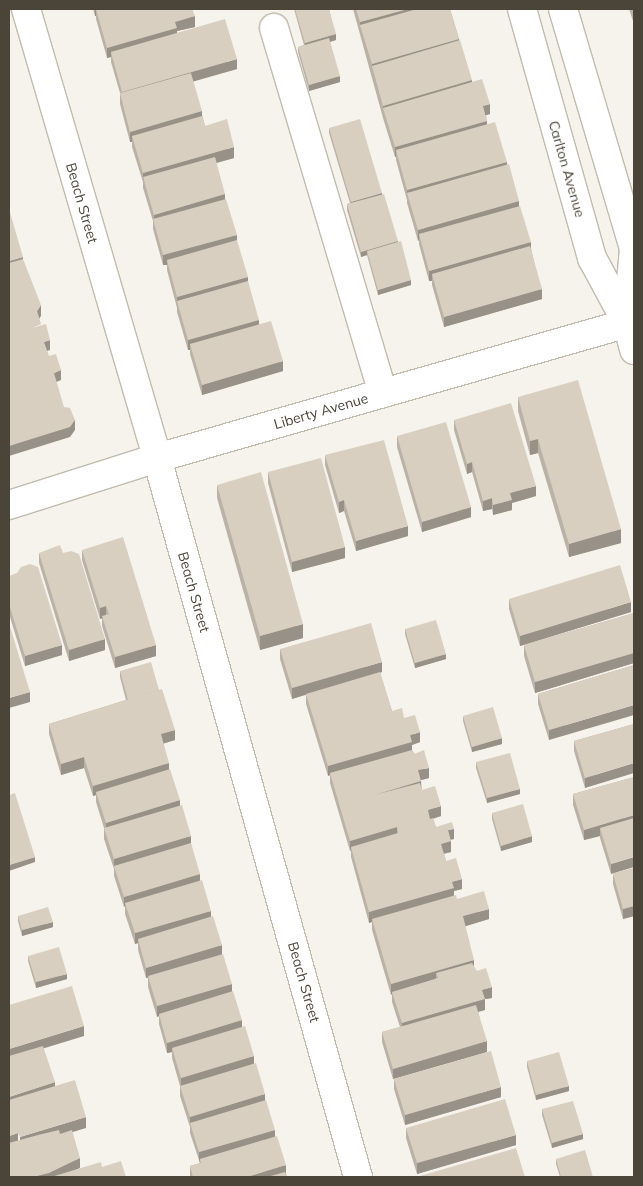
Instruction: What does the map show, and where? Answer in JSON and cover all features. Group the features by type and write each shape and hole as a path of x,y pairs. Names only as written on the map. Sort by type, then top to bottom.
{"street":[{"name":"Beach Street","path":"26,9 157,458 358,1177"},
{"name":"Carlton Avenue","path":"522,9 592,258 630,322"},
{"name":"Carlton Avenue","path":"563,9 634,248 630,322 634,350"},
{"path":"274,28 383,393"},
{"name":"Liberty Avenue","path":"9,504 157,458 630,322"}],"building":[{"path":"96,9 192,9 195,16 175,22 177,28 107,48"},
{"path":"295,9 329,9 336,34 305,43"},
{"path":"356,9 408,9 360,22"},
{"path":"417,9 450,9 459,39 372,64 360,25"},
{"path":"225,19 237,59 122,92 111,52"},
{"path":"329,38 340,76 309,85 298,47"},
{"path":"460,40 472,80 383,106 372,66"},
{"path":"191,73 202,111 130,132 120,93"},
{"path":"482,79 490,104 483,106 487,121 395,147 383,108"},
{"path":"202,116 205,126 227,119 234,147 143,173 132,136"},
{"path":"360,119 382,193 351,202 329,128"},
{"path":"495,122 507,162 407,190 396,150"},
{"path":"215,157 225,194 154,215 143,177"},
{"path":"509,164 519,201 418,230 407,193"},
{"path":"384,194 398,241 361,252 347,204"},
{"path":"226,199 237,235 163,255 153,219"},
{"path":"520,206 531,242 429,271 419,234"},
{"path":"9,209 23,257 9,261"},
{"path":"237,240 248,277 177,297 167,260"},
{"path":"401,241 411,280 378,290 367,251"},
{"path":"530,246 542,289 444,317 432,274"},
{"path":"23,259 41,305 37,311 41,324 32,328 46,324 50,340 44,342 49,356 56,354 61,370 54,373 64,407 70,408 75,420 70,427 9,446 9,263"},
{"path":"248,281 259,320 188,340 177,301"},
{"path":"271,321 283,361 202,385 190,344"},
{"path":"578,380 621,529 569,544 538,439 530,441 518,397"},
{"path":"511,403 536,486 510,493 512,500 493,505 492,498 483,501 472,462 467,464 454,420"},
{"path":"446,422 471,507 422,522 397,436"},
{"path":"384,440 408,526 356,541 344,500 339,502 325,455"},
{"path":"321,458 345,547 292,562 268,472"},
{"path":"261,472 303,624 260,636 217,485"},
{"path":"123,537 156,645 115,657 102,616 109,614 106,606 100,608 82,550"},
{"path":"60,545 63,553 71,551 79,554 105,639 69,650 39,553"},
{"path":"30,564 38,567 62,645 25,656 9,604 9,576 17,573 21,567"},
{"path":"620,565 631,602 520,636 509,599"},
{"path":"634,613 634,653 535,682 524,645"},
{"path":"436,620 446,654 415,663 405,629"},
{"path":"9,623 30,692 9,698"},
{"path":"371,623 382,662 292,688 280,649"},
{"path":"151,662 159,690 128,700 120,671"},
{"path":"634,665 634,705 549,730 538,694"},
{"path":"380,672 392,711 402,708 404,718 415,715 420,732 410,735 412,742 328,766 306,694"},
{"path":"162,689 175,730 161,734 169,763 93,786 84,757 61,764 49,724"},
{"path":"493,707 502,738 472,747 463,716"},
{"path":"634,724 634,763 585,778 574,741"},
{"path":"412,750 414,754 424,750 429,768 418,770 421,781 374,795 420,783 422,790 435,786 441,806 428,810 430,819 433,818 436,827 452,822 454,829 448,830 451,841 441,844 446,861 456,858 462,879 452,882 454,888 369,912 351,847 398,833 397,827 350,841 330,773"},
{"path":"510,753 520,789 487,798 476,762"},
{"path":"170,769 180,800 106,823 96,792"},
{"path":"634,777 634,815 584,830 573,794"},
{"path":"15,793 35,857 9,865 9,795"},
{"path":"523,804 532,836 501,846 492,813"},
{"path":"182,805 191,836 114,859 104,828"},
{"path":"634,818 634,857 611,864 600,828"},
{"path":"191,843 200,874 124,897 114,866"},
{"path":"634,868 634,906 623,909 613,874"},
{"path":"202,880 211,911 135,933 125,903"},
{"path":"484,891 489,909 463,916 474,960 391,984 372,919 456,895 457,899"},
{"path":"48,907 53,922 22,930 18,916"},
{"path":"213,916 222,945 146,968 138,939"},
{"path":"59,947 67,974 36,982 28,956"},
{"path":"223,954 232,984 157,1006 148,976"},
{"path":"472,963 477,971 486,968 492,987 482,990 485,999 402,1023 392,992 438,978 436,973"},
{"path":"72,986 84,1026 9,1049 9,1005"},
{"path":"233,991 242,1020 167,1043 159,1014"},
{"path":"476,1005 487,1041 393,1069 382,1032"},
{"path":"245,1026 254,1056 181,1078 172,1048"},
{"path":"43,1046 55,1082 9,1097 9,1056"},
{"path":"491,1051 501,1087 405,1115 394,1079"},
{"path":"559,1052 569,1086 536,1095 527,1061"},
{"path":"256,1063 265,1094 190,1117 180,1086"},
{"path":"75,1080 86,1117 20,1137 18,1133 9,1136 9,1100"},
{"path":"505,1099 516,1135 417,1163 406,1128"},
{"path":"266,1100 275,1130 199,1152 190,1123"},
{"path":"573,1101 583,1134 552,1143 542,1109"},
{"path":"59,1130 60,1134 72,1130 80,1158 49,1173 33,1177 9,1177 9,1143"},
{"path":"277,1136 286,1165 247,1177 193,1177 190,1166 201,1163 200,1159"},
{"path":"516,1148 525,1177 420,1176"},
{"path":"585,1150 593,1177 561,1177 556,1159"},
{"path":"121,1161 126,1177 51,1177 101,1162 102,1167"},
{"path":"285,1172 287,1177 267,1177"}]}
